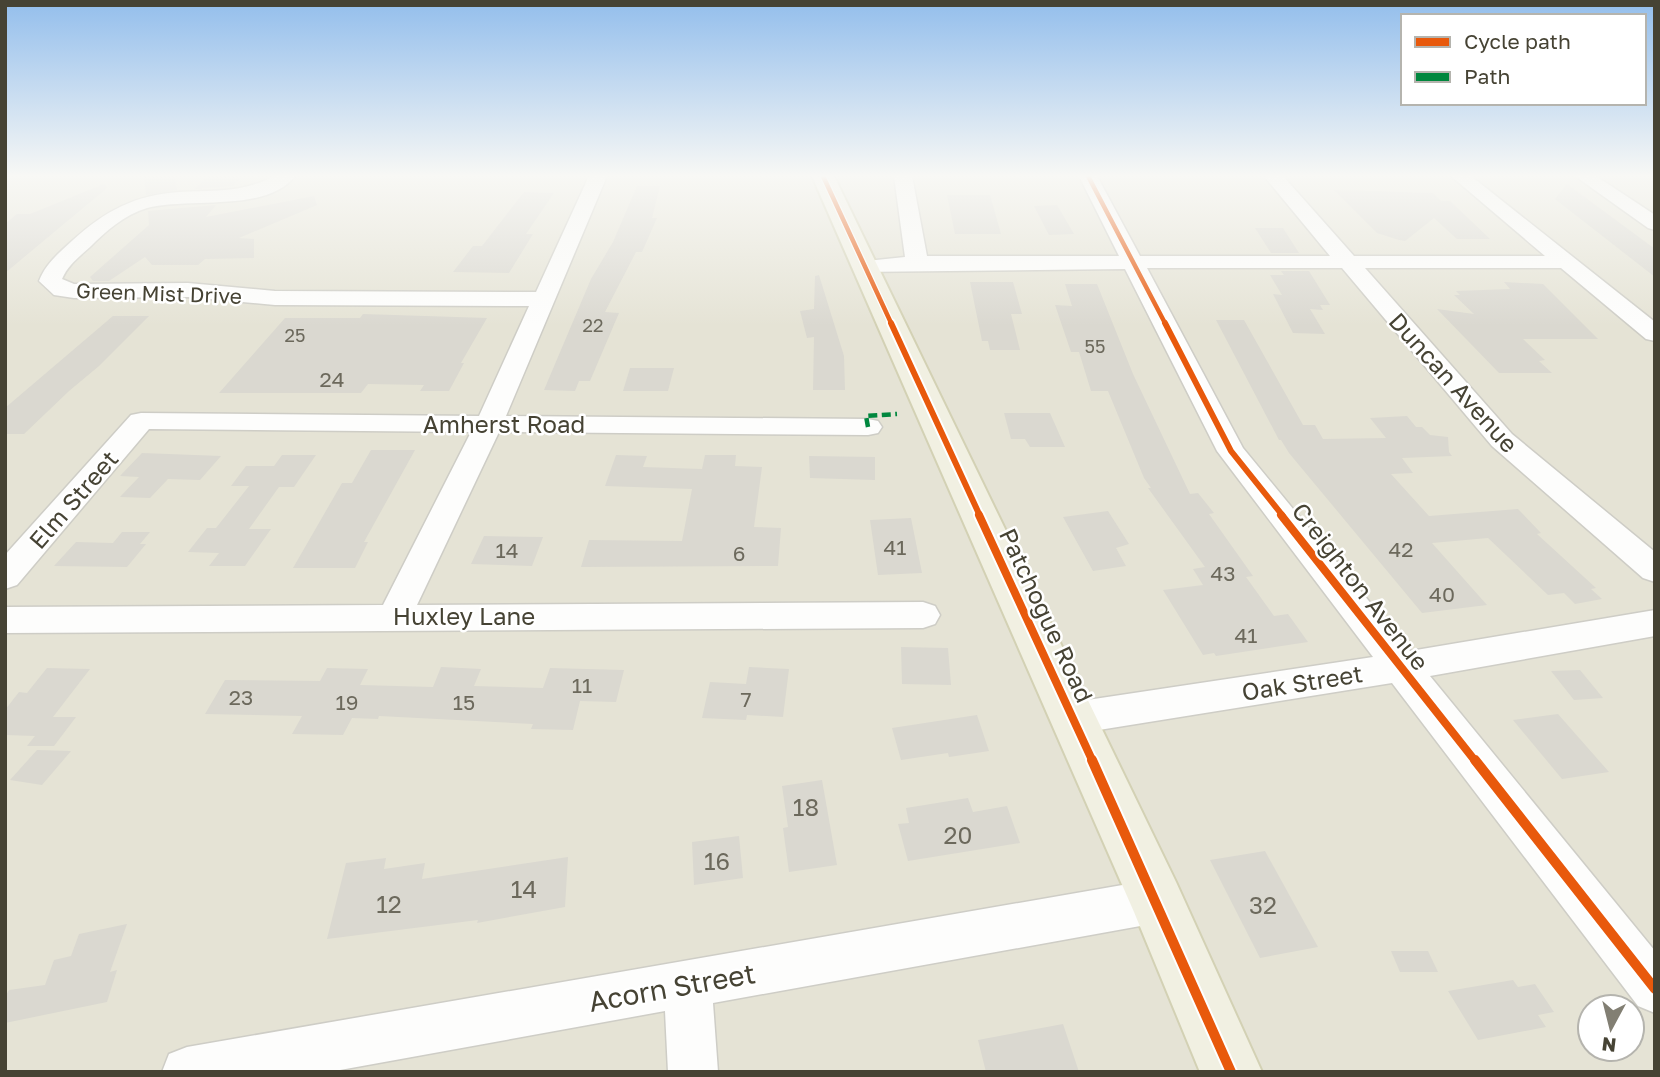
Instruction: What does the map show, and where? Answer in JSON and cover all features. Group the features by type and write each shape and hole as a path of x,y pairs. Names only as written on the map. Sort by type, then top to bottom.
{"main road":[{"name":"Patchogue Road","path":"846,226 1074,718 1231,1072"}],"street":[{"name":"Green Mist Drive","path":"99,226 59,264 50,281 62,290 188,290 275,298 544,299"},
{"path":"395,615 490,422 576,226"},
{"path":"911,226 917,263"},
{"name":"Creighton Avenue","path":"1114,226 1231,452 1655,989"},
{"name":"Duncan Avenue","path":"1316,226 1502,440 1655,570"},
{"path":"1521,226 1655,334"},
{"path":"865,267 917,263 1565,262"},
{"name":"Amherst Road","path":"141,421 868,426"},
{"name":"Elm Street","path":"5,577 141,421"},
{"name":"Huxley Lane","path":"5,620 395,615 923,615"},
{"name":"Oak Street","path":"1074,718 1401,667 1655,623"},
{"name":"Acorn Street","path":"187,1072 1157,901"},
{"path":"688,985 693,1072"}],"shaded area":[{"path":"5,226 1655,226 1655,1072 5,1072"}],"building":[{"path":"5,226 61,226 5,273"},
{"path":"148,226 267,226 239,238 254,239 254,258 205,259 198,265 152,265 145,257 109,281 93,281 90,277"},
{"path":"497,226 531,226 526,234 533,234 509,273 453,272 473,246 482,246"},
{"path":"620,226 653,226 642,252 636,252 605,312 619,313 590,381 579,381 575,391 544,390 591,279"},
{"path":"953,226 999,226 1001,234 955,234"},
{"path":"1044,226 1069,226 1074,234 1049,235"},
{"path":"1370,226 1424,226 1405,241 1377,233"},
{"path":"1443,226 1477,226 1490,239 1457,239"},
{"path":"1590,226 1624,226 1655,249 1655,277"},
{"path":"1255,228 1283,228 1299,253 1271,253"},
{"path":"1281,271 1309,271 1330,305 1320,305 1323,310 1310,309 1325,334 1293,333 1273,294 1282,295 1270,275 1284,275"},
{"path":"819,275 844,356 845,390 813,390 814,337 807,338 800,311 814,309 815,276"},
{"path":"970,282 1013,282 1022,314 1011,314 1020,350 990,350 988,341 982,341"},
{"path":"1504,282 1543,284 1598,339 1523,339 1545,360 1539,361 1552,373 1499,373 1437,309 1474,314 1454,295 1460,295 1456,291 1510,289"},
{"path":"1065,284 1097,284 1133,374 1190,494 1198,493 1214,513 1209,514 1253,576 1246,577 1274,616 1288,614 1308,642 1216,656 1214,653 1203,655 1163,590 1203,585 1193,569 1205,567 1148,488 1151,488 1144,478 1108,391 1091,391 1079,352 1071,352 1055,305 1072,306"},
{"path":"363,314 487,318 461,363 464,363 449,391 420,391 424,385 368,384 361,393 219,393 285,318 360,318"},
{"path":"113,316 149,316 24,434 5,434 5,408"},
{"path":"1216,320 1244,320 1303,425 1315,425 1323,439 1386,438 1370,418 1407,416 1416,427 1422,427 1430,435 1448,437 1449,452 1452,456 1402,458 1413,473 1391,474 1429,516 1518,509 1541,533 1537,534 1596,588 1591,589 1602,599 1575,604 1564,593 1548,595 1488,538 1432,543 1487,605 1422,613 1279,440"},
{"path":"630,368 674,368 668,391 623,391"},
{"path":"1004,413 1050,413 1065,447 1030,447 1025,439 1011,439"},
{"path":"371,450 415,450 364,542 368,542 355,568 293,568 342,483 352,483"},
{"path":"142,453 221,456 200,480 168,479 150,498 120,497 139,477 120,476"},
{"path":"282,455 316,455 294,487 279,487 249,529 271,529 245,566 209,566 219,553 188,552 207,528 216,528 249,486 231,486 246,466 274,466"},
{"path":"616,455 647,456 643,467 702,469 705,455 736,455 735,466 762,467 754,527 781,528 778,566 581,567 589,540 682,541 692,489 605,486"},
{"path":"809,456 875,457 875,480 810,478"},
{"path":"1108,511 1129,544 1116,548 1126,566 1093,571 1063,517"},
{"path":"911,518 922,573 878,575 870,520"},
{"path":"122,532 150,532 140,544 146,544 127,567 54,566 76,542 113,543"},
{"path":"484,536 543,537 532,566 471,564"},
{"path":"901,647 948,648 951,685 902,684"},
{"path":"441,667 481,669 474,686 543,688 550,668 624,670 616,702 580,701 573,730 531,729 533,724 379,716 378,719 352,718 343,735 292,734 302,716 205,714 225,680 320,681 327,668 368,669 360,685 433,687"},
{"path":"749,667 789,669 783,717 747,715 746,720 702,718 710,682 746,684"},
{"path":"47,668 90,669 53,717 76,717 54,746 27,746 35,736 5,735 5,710 19,692 27,693"},
{"path":"1580,670 1603,698 1574,700 1551,671"},
{"path":"1558,714 1609,772 1562,779 1513,720"},
{"path":"977,715 989,751 949,757 948,753 901,760 892,728"},
{"path":"37,750 71,751 42,785 10,780"},
{"path":"822,780 837,865 789,872 783,828 788,827 782,786"},
{"path":"968,798 973,812 1007,806 1020,843 908,861 898,824 909,823 906,808"},
{"path":"739,836 743,878 694,885 692,842"},
{"path":"1265,851 1318,947 1260,958 1210,860"},
{"path":"568,857 565,907 477,923 478,920 327,939 346,863 386,858 384,869 425,863 422,879"},
{"path":"127,924 110,972 117,970 107,1002 5,1023 5,997 9,990 45,985 54,960 71,956 79,934"},
{"path":"1391,951 1428,951 1438,972 1400,972"},
{"path":"1513,980 1518,987 1535,984 1554,1012 1538,1015 1546,1027 1478,1040 1448,991"},
{"path":"1063,1024 1079,1072 986,1072 978,1040"}],"marked path":[{"path":"868,427 866,416 897,414"}],"cycle path":[{"path":"846,226 1157,901 1231,1072"},
{"path":"1114,226 1231,451 1655,989"}]}
